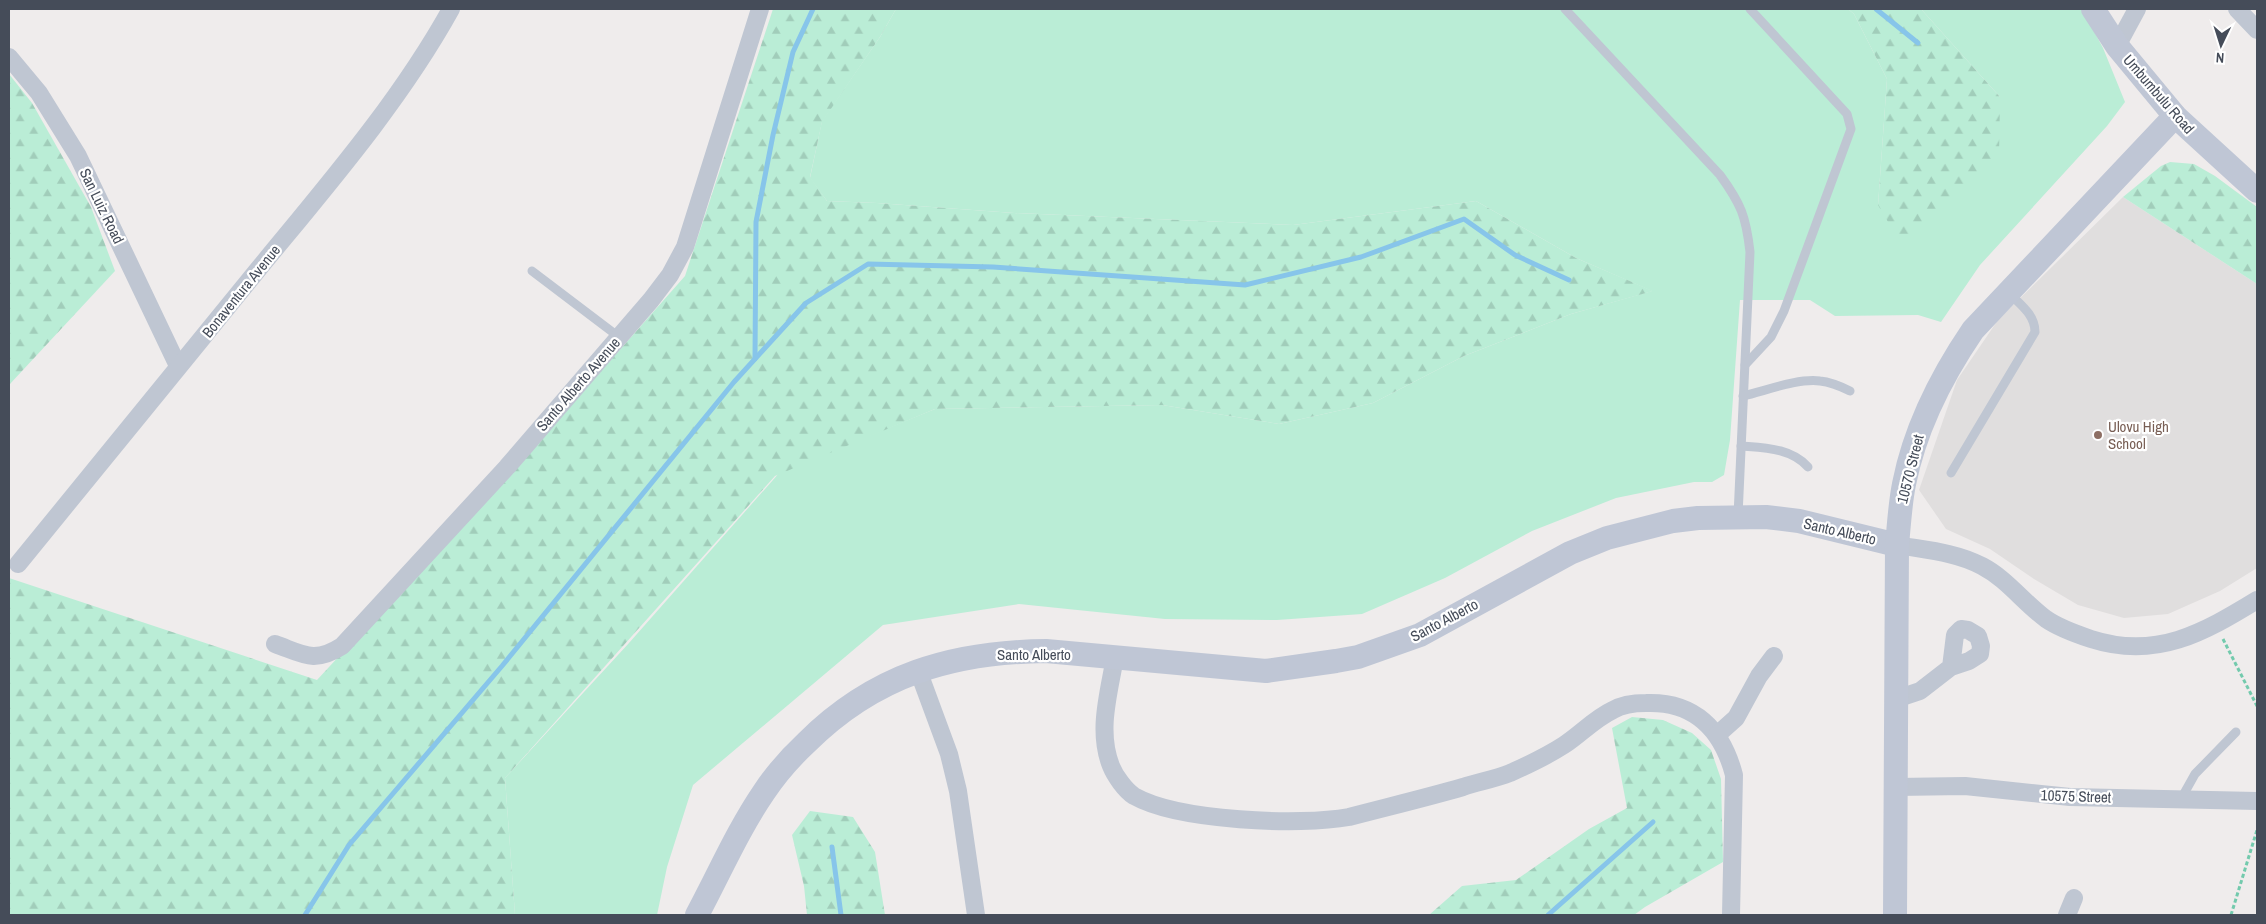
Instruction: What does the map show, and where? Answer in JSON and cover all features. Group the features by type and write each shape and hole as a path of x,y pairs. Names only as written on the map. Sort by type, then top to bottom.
{"street":[{"name":"Bonaventura Avenue","path":"18,564 286,236 377,119 432,44 451,9"},
{"name":"Santo Alberto Avenue","path":"275,644 310,657 328,655 342,646 507,467 670,275 684,247 760,9"},
{"name":"Umbumbulu Road","path":"2093,9 2117,46 2175,116 2257,191"},
{"path":"2117,46 2137,9"},
{"path":"2237,9 2257,30"},
{"name":"San Luiz Road","path":"9,57 39,93 78,156 178,366"},
{"name":"10570 Street","path":"1895,915 1897,545 1902,493 1908,466 1930,407 1952,361 1973,330 2175,116"},
{"name":"Santo Alberto","path":"697,915 764,792 787,762 827,722 855,700 918,670 988,654 1046,651 1266,670 1300,668 1358,657 1420,635 1570,553 1607,538 1673,521 1738,516 1800,521 1897,545 1961,557 1980,565 2000,577 2046,619 2082,636 2108,645 2154,646 2175,642 2216,625 2257,600"},
{"path":"1717,735 1736,718 1749,693 1774,656"},
{"path":"1115,657 1104,716 1105,746 1112,768 1123,785 1133,795 1161,806 1203,815 1296,822 1325,821 1412,801 1516,770 1565,744 1591,723 1614,709 1633,703 1664,702 1678,706 1694,713 1717,735 1730,760 1734,775 1731,915"},
{"path":"1896,699 1920,691 1951,668"},
{"path":"918,670 948,754 958,791 976,915"},
{"name":"10575 Street","path":"1896,787 1965,786 2070,798 2257,801"},
{"path":"2067,915 2074,898"}],"lane":[{"path":"1566,9 1720,175 1739,202 1747,227 1750,252 1738,516"},
{"path":"1744,365 1771,337 1784,311 1851,129 1847,114 1750,9"},
{"path":"532,271 618,337"},
{"path":"1951,473 2035,332 2035,323 2029,312 2008,292"},
{"path":"1743,396 1795,384 1818,381 1835,384 1850,391"},
{"path":"1741,446 1789,453 1800,458 1808,467"},
{"path":"2181,799 2195,774 2236,732"}],"path":[{"path":"2216,625 2257,706"},
{"path":"2231,915 2257,830"}],"shaded area":[{"name":"Ulovu High School","path":"2123,197 2257,284 2257,568 2220,591 2168,614 2124,618 2078,605 2034,579 1990,549 1946,529 1919,490 1957,380 1998,320"}],"green space":[{"path":"773,9 896,9 880,37 822,122 810,177 827,201 1014,213 1293,225 1476,201 1576,258 1653,291 1571,314 1464,356 1373,403 1279,424 1162,405 935,409 775,476 505,778 515,915 9,915 9,578 317,680 564,413 685,276"},
{"path":"896,9 1848,9 1854,14 1887,79 1878,205 2000,97 1921,9 2082,9 2103,48 2125,102 2107,126 1980,265 1941,322 1918,315 1835,316 1810,300 1740,300 1730,440 1724,475 1712,482 1694,482 1616,498 1532,531 1445,578 1362,614 1277,620 1165,619 1019,604 883,625 693,785 667,867 657,915 515,915 505,778 629,643 780,472 935,409 1162,405 1279,424 1373,403 1464,356 1571,314 1652,291 1576,258 1476,201 1293,225 1014,213 827,201 810,178 822,121 880,37"},
{"path":"1848,9 1921,9 2000,97 1999,157 1904,249 1878,205 1887,79 1854,14"},
{"path":"9,74 32,103 91,207 115,271 9,385"},
{"path":"2170,162 2194,164 2215,176 2257,207 2257,284 2123,197 2161,166"},
{"path":"1632,717 1663,720 1692,733 1711,750 1721,779 1723,862 1634,915 1429,915 1462,886 1516,880 1589,829 1627,808 1612,728"},
{"path":"810,811 853,817 875,852 885,915 807,915 804,886 792,835"}],"waterway":[{"path":"755,359 756,222 773,135 793,52 813,9"},
{"path":"1876,9 1918,43"},
{"path":"305,915 349,845 502,666 734,382 806,303 868,264 993,267 1245,285 1361,257 1464,219 1515,255 1569,280"},
{"path":"1548,915 1653,822"},
{"path":"832,847 841,915"}],"place":[{"name":"Ulovu High School","path":"2098,435"}]}
